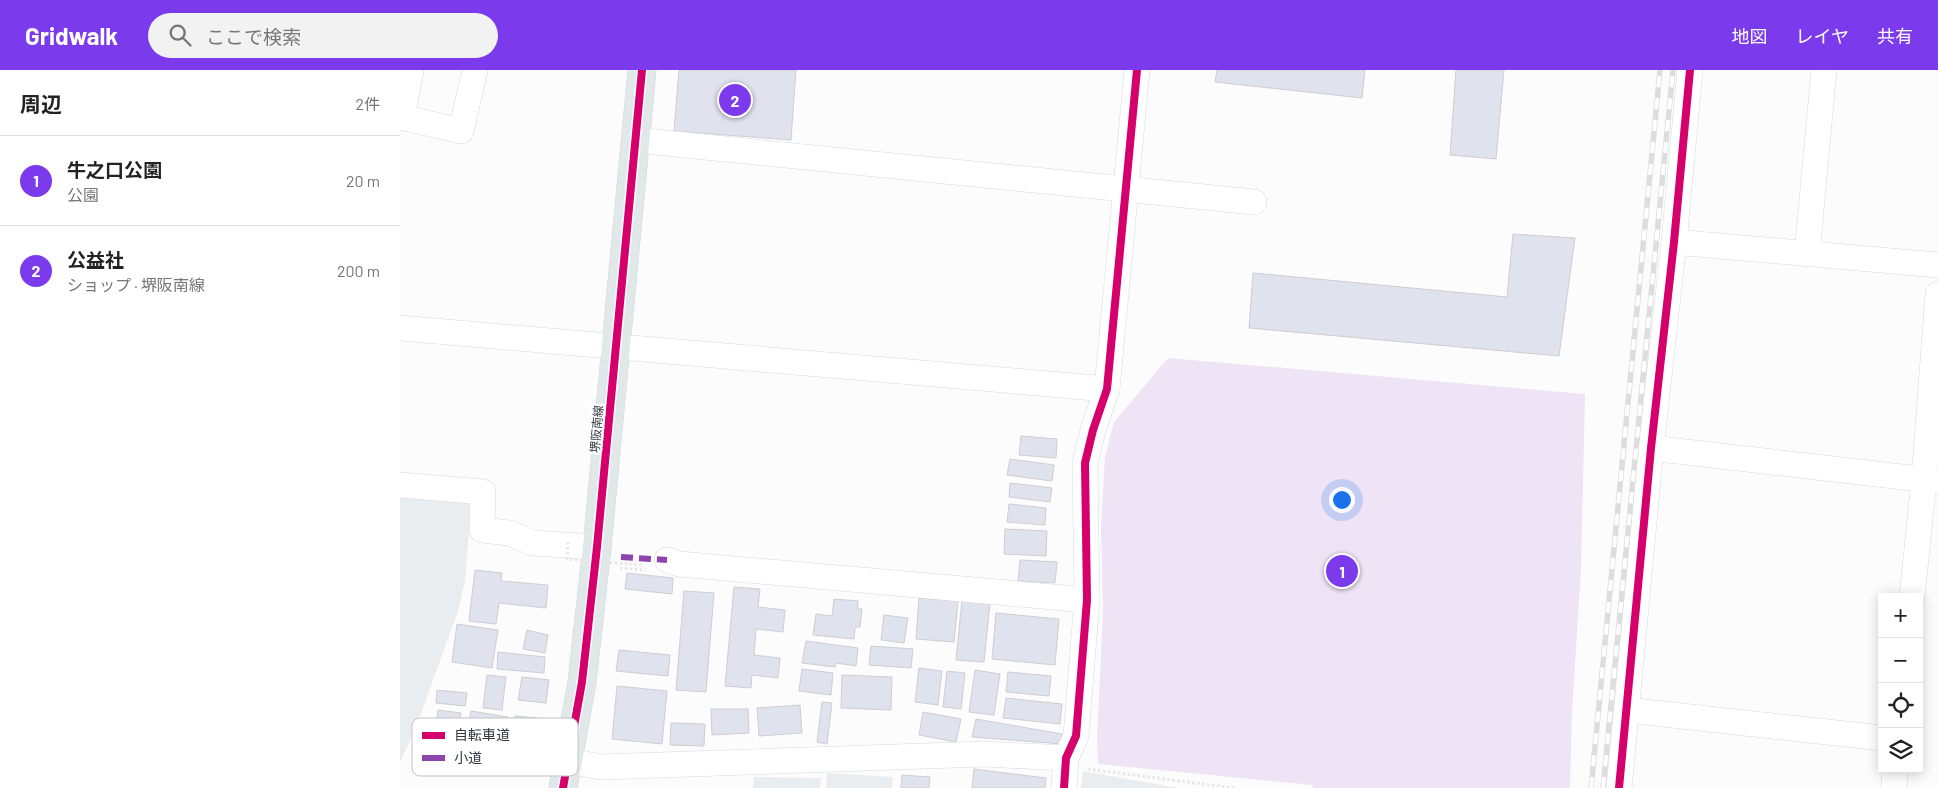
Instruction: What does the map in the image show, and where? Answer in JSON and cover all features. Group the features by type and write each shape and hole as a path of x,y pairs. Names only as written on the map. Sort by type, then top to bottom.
{"main road":[{"name":"堺阪南線","path":"576,718 582,682 597,547 642,70"}],"street":[{"path":"411,70 401,117 461,131 475,70"},
{"path":"1064,788 1066,758 1076,736 1087,600 1085,463 1093,430 1107,389 1137,70"},
{"path":"1620,788 1651,448 1674,242 1690,70"},
{"path":"1807,254 1824,70"},
{"path":"635,140 1254,202"},
{"path":"1674,242 1938,265"},
{"path":"1913,593 1931,480 1938,294"},
{"path":"400,328 1107,389"},
{"path":"1651,448 1931,480"},
{"path":"400,485 484,492 482,530 510,533 532,543 597,547"},
{"path":"658,565 680,564 1087,600"},
{"path":"1627,710 1878,738"},
{"path":"578,763 601,767 984,754 1066,758"},
{"path":"1894,788 1895,773"}],"path":[{"path":"568,542 567,559 649,566 658,565"},
{"path":"619,568 658,565"},
{"path":"1066,758 1087,769 1234,788"}],"shaded area":[{"path":"1168,358 1585,394 1581,568 1572,712 1570,788 1313,788 1312,785 1098,764 1097,736 1103,614 1101,529 1105,457 1114,422"},
{"path":"400,495 471,502 465,581 458,611 419,718 412,718 412,736 400,762"},
{"path":"1083,771 1179,788 1081,788"},
{"path":"827,773 893,777 892,788 826,788"},
{"path":"754,777 821,778 820,788 753,788"}],"building":[{"path":"679,70 796,70 791,140 674,131"},
{"path":"1217,70 1365,70 1362,98 1215,82"},
{"path":"1456,70 1504,70 1496,159 1450,155"},
{"path":"1513,234 1575,238 1559,356 1249,328 1253,273 1507,297"},
{"path":"1021,436 1057,439 1056,458 1019,455"},
{"path":"1010,459 1054,465 1052,481 1007,475"},
{"path":"1010,483 1052,488 1050,502 1009,497"},
{"path":"1009,504 1046,508 1045,525 1007,522"},
{"path":"1005,529 1047,531 1046,556 1004,554"},
{"path":"1020,560 1057,562 1055,583 1018,581"},
{"path":"475,570 502,573 501,581 548,585 546,608 499,603 496,624 469,621"},
{"path":"627,573 673,578 672,594 625,589"},
{"path":"734,587 760,589 758,607 785,610 783,632 756,629 754,655 780,658 778,678 752,675 751,688 725,686"},
{"path":"684,591 714,593 706,692 676,690"},
{"path":"919,598 958,601 954,642 916,639"},
{"path":"834,599 858,601 858,609 862,609 860,627 855,627 854,639 813,635 816,614 832,616"},
{"path":"962,600 990,603 984,662 956,660"},
{"path":"996,613 1059,619 1055,665 992,659"},
{"path":"884,615 908,618 904,643 881,640"},
{"path":"457,624 498,630 492,668 452,662"},
{"path":"527,630 548,635 545,653 523,649"},
{"path":"806,641 858,648 856,666 836,663 835,667 802,663"},
{"path":"871,646 913,649 911,668 869,665"},
{"path":"619,650 670,655 668,676 616,671"},
{"path":"498,652 545,657 544,673 497,669"},
{"path":"919,668 942,671 938,705 915,702"},
{"path":"802,669 833,673 831,695 799,691"},
{"path":"975,670 1000,674 994,715 969,712"},
{"path":"947,671 965,673 961,709 943,707"},
{"path":"1008,672 1051,676 1049,696 1006,692"},
{"path":"487,675 506,677 502,710 483,708"},
{"path":"842,675 892,677 891,710 841,708"},
{"path":"522,677 549,680 546,703 518,700"},
{"path":"617,686 667,691 662,744 612,739"},
{"path":"437,690 467,693 465,706 436,703"},
{"path":"1006,698 1062,704 1060,724 1003,718"},
{"path":"822,702 832,703 827,744 817,742"},
{"path":"800,705 802,733 759,736 757,708"},
{"path":"711,709 748,709 749,733 712,735"},
{"path":"438,710 461,713 460,718 437,718"},
{"path":"471,711 508,717 508,718 470,718"},
{"path":"923,712 961,719 956,742 919,735"},
{"path":"515,716 538,718 515,718"},
{"path":"976,719 1062,734 1062,744 972,737"},
{"path":"671,723 705,724 704,746 670,745"},
{"path":"974,769 1046,778 1045,788 972,788"},
{"path":"902,775 930,777 929,788 901,788"}],"railway":[{"path":"1591,788 1660,70"},
{"path":"1603,788 1673,70"}],"marked path":[{"path":"621,557 667,560"}],"cycle path":[{"path":"576,718 582,682 597,547 642,70"},
{"path":"1064,788 1066,758 1076,736 1087,600 1085,463 1093,430 1107,389 1137,70"},
{"path":"1619,788 1651,448 1674,242 1690,70"},
{"path":"563,788 565,776"}],"place":[{"name":"公益社","path":"735,100"},
{"name":"牛之口公園","path":"1342,571"}]}
